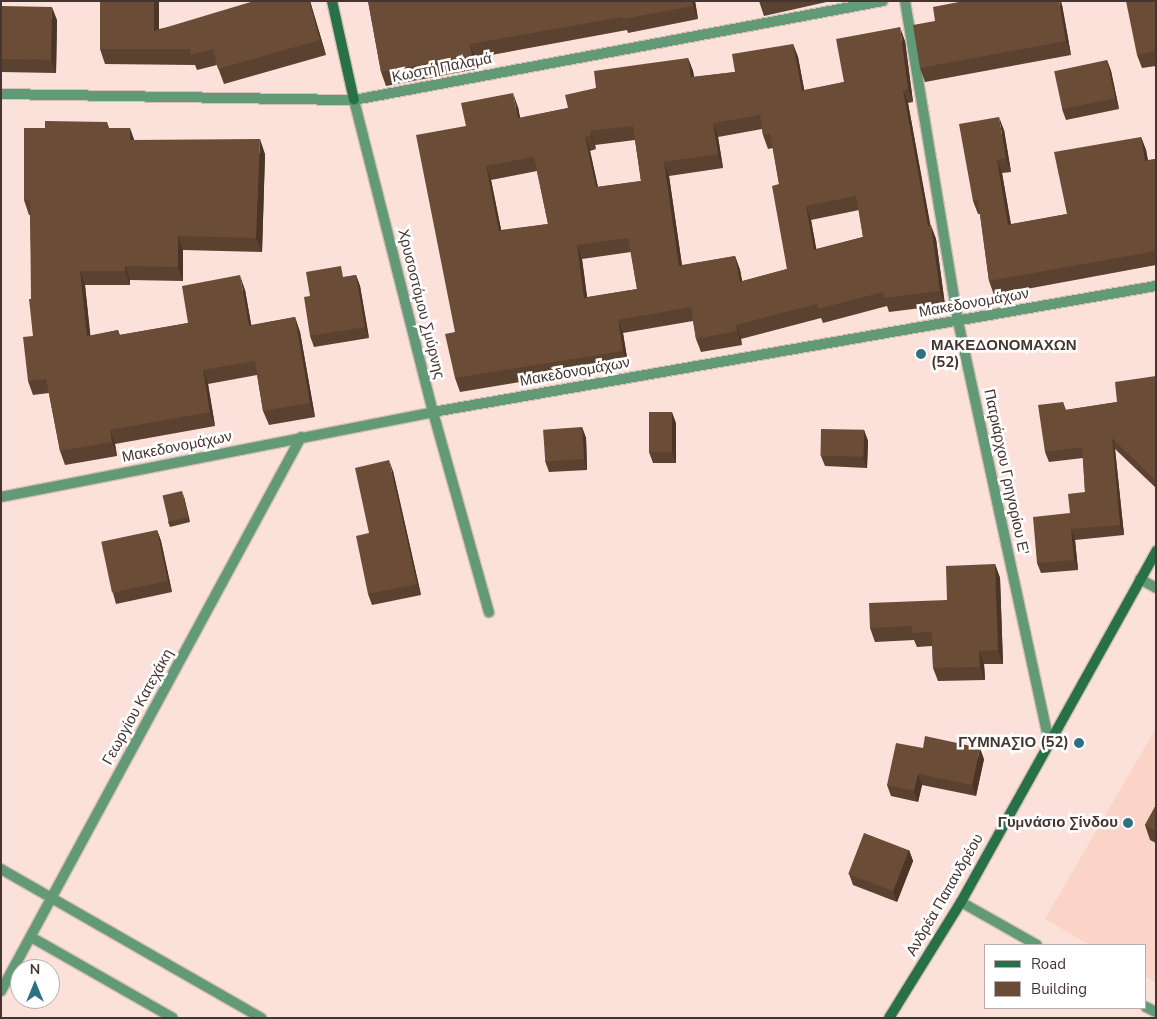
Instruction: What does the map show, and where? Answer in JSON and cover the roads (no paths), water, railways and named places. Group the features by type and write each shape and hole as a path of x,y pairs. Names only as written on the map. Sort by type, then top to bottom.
{"street":[{"name":"Χρυσοστόμου Σμύρνης","path":"332,1 354,100 433,412 489,612"},
{"name":"Κωστή Παλαμά","path":"1,94 354,100 883,1"},
{"name":"Πατριάρχου Γρηγορίου Ε'","path":"905,1 958,321 1049,741"},
{"name":"Μακεδονομάχων","path":"1,497 433,412 1156,286"},
{"name":"Γεωργίου Κατεχάκη","path":"1,991 301,437"},
{"name":"Ανδρέα Παπανδρέου","path":"889,1018 961,902 1156,551"},
{"path":"1140,579 1156,588"},
{"path":"1,869 52,896 261,1018"},
{"path":"961,902 1035,944"},
{"path":"31,937 173,1018"}],"place":[{"name":"ΜΑΚΕΔΟΝΟΜΑΧΩΝ (52)","path":"921,354"},
{"name":"ΓΥΜΝΑΣΙΟ (52)","path":"1079,743"},
{"name":"Γυμνάσιο Σίνδου","path":"1128,823"}]}
